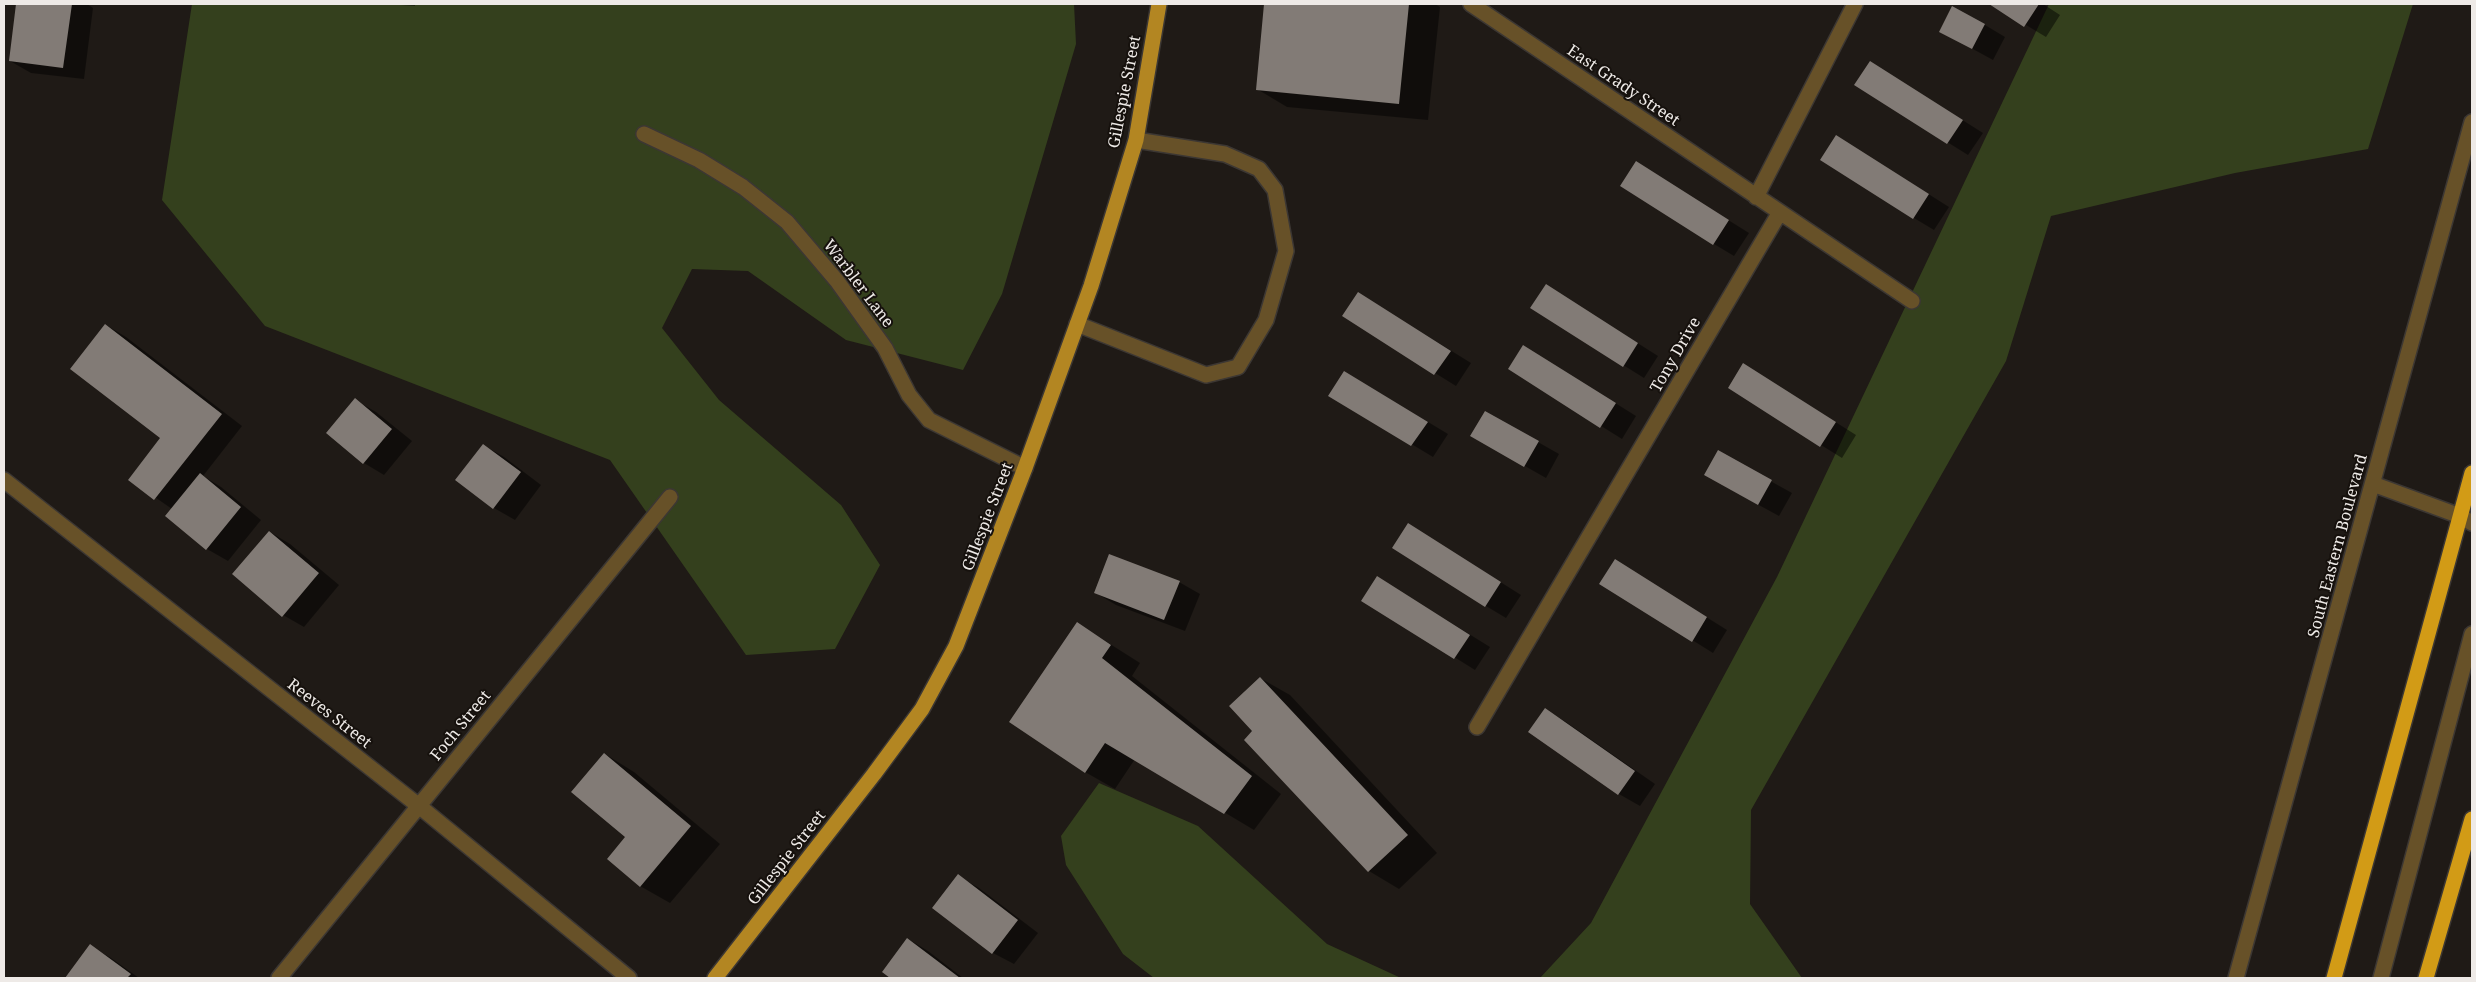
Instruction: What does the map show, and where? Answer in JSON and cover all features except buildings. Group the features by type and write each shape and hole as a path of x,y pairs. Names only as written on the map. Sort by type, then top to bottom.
{"highway":[{"path":"2334,978 2466,520 2472,473"},
{"path":"2426,978 2472,819"}],"main road":[{"name":"Gillespie Street","path":"715,978 874,774 922,709 956,646 1025,468 1077,324 1136,140 1160,4"}],"street":[{"name":"East Grady Street","path":"1471,4 1756,197"},
{"path":"1855,4 1756,197 1912,301"},
{"name":"South Eastern Boulevard","path":"2236,978 2472,122"},
{"name":"Warbler Lane","path":"644,134 699,160 743,187 787,222 838,281 885,348 909,396 929,420 1025,468"},
{"path":"1077,324 1206,375 1238,367 1266,320 1286,251 1275,190 1259,169 1225,154 1136,140"},
{"name":"Tony Drive","path":"1477,726 1780,212"},
{"name":"Reeves Street","path":"4,480 419,806 629,978"},
{"path":"2373,484 2466,520"},
{"name":"Foch Street","path":"279,978 670,497"},
{"path":"2381,978 2472,634"}],"green space":[{"path":"192,4 1074,4 1076,44 1002,294 963,370 846,340 748,271 692,269 662,328 719,400 841,505 880,565 835,649 746,655 610,460 265,326 162,200"},
{"path":"2049,4 2413,4 2368,149 2235,173 2051,216 2006,361 1751,810 1750,904 1802,978 1540,978 1591,923 1777,577"},
{"path":"1099,783 1198,826 1327,944 1401,978 1154,978 1123,954 1066,865 1061,836"}]}
